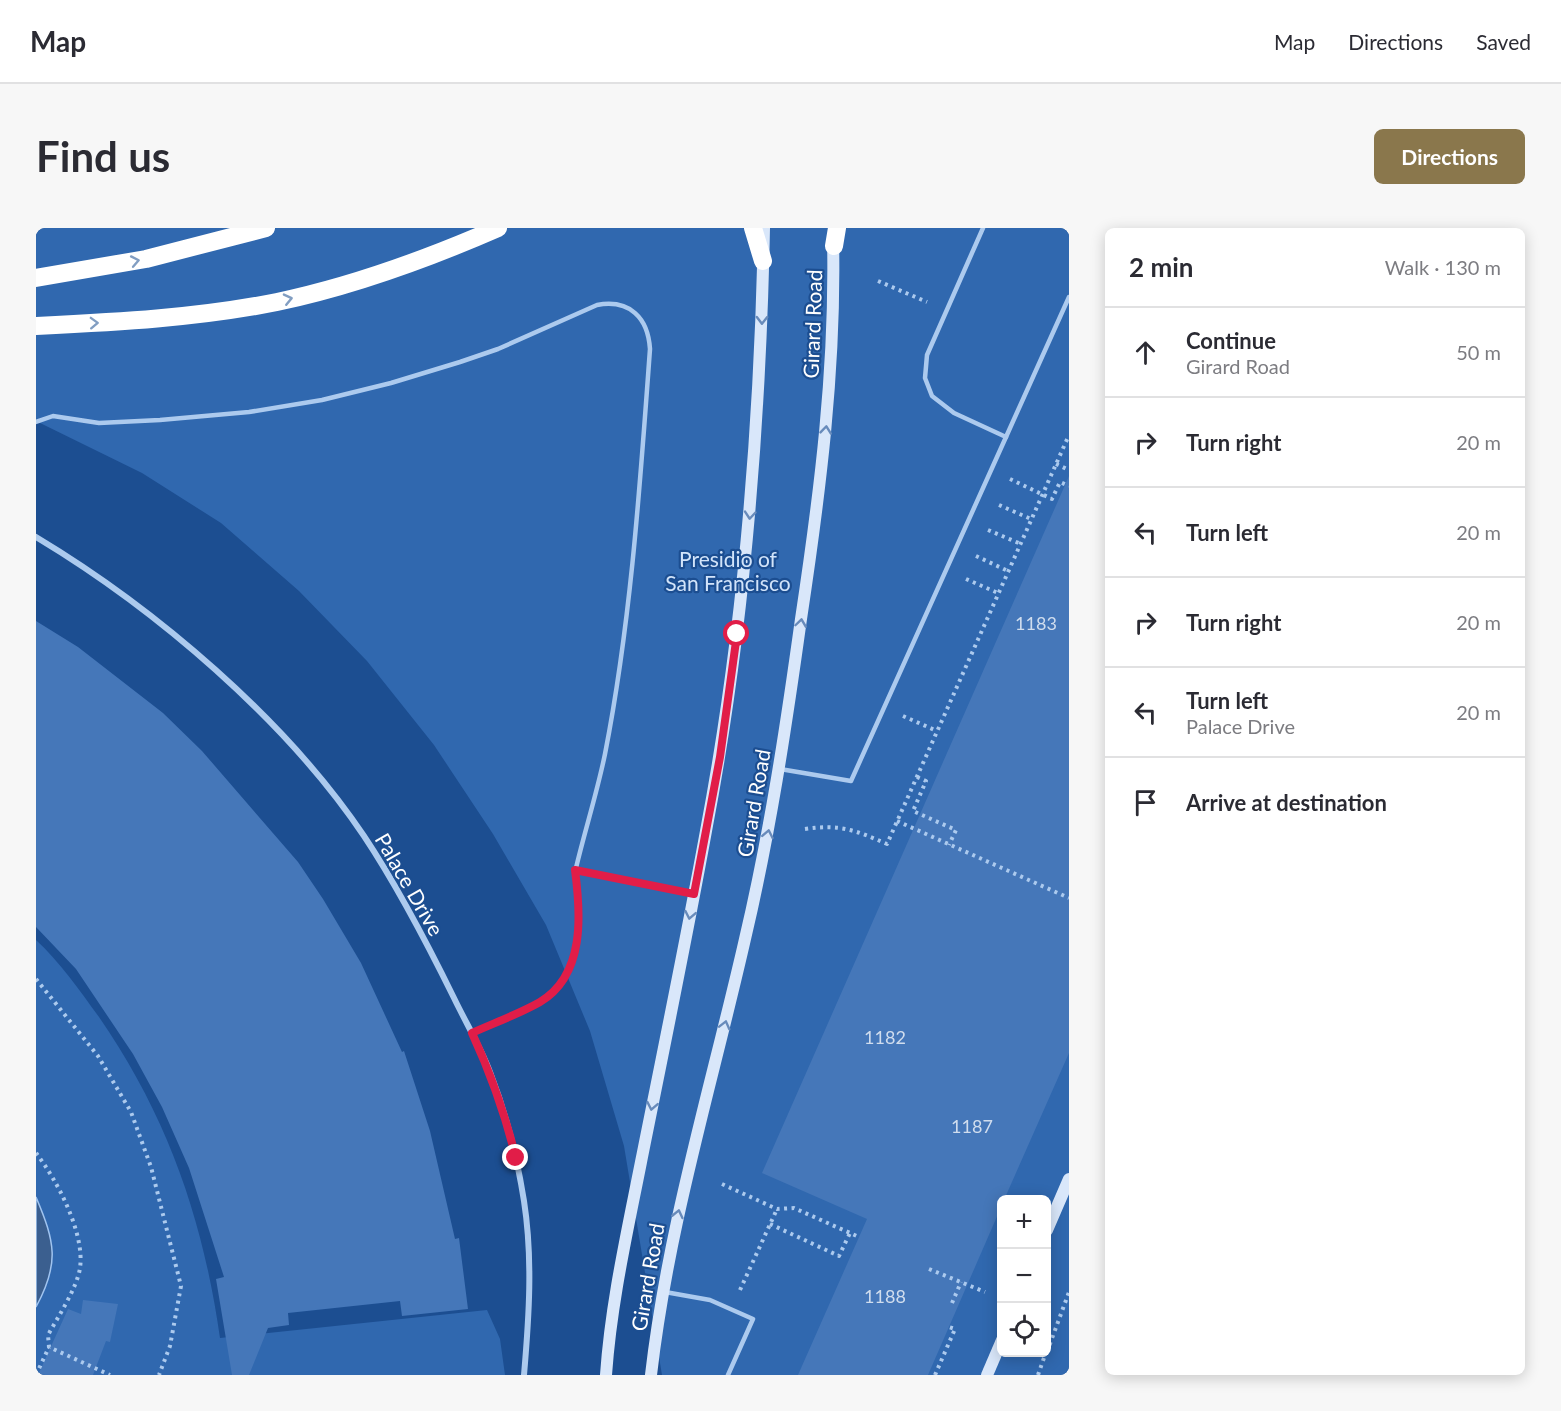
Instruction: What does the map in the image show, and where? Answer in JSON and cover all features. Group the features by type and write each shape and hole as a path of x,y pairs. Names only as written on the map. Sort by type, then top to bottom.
{"highway":[{"path":"36,278 146,259 266,228"},
{"path":"36,326 160,319 278,302 389,271 498,228"},
{"path":"753,228 763,261"},
{"path":"834,246 835,228"}],"main road":[{"name":"Girard Road","path":"606,1375 617,1285 720,757 747,552 760,386 764,228"},
{"name":"Girard Road","path":"651,1375 662,1292 687,1178 743,949 780,770 822,467 833,357 834,246"},
{"path":"1051,1221 1069,1179"},
{"path":"987,1375 997,1352"}],"street":[{"name":"Palace Drive","path":"36,537 107,584 186,646 266,719 301,755 364,836 392,880 472,1033 505,1113 524,1201 529,1284 524,1375"}],"lane":[{"path":"982,228 927,355 925,378 932,396 954,413 1006,437"},
{"path":"780,770 850,781 1069,297"},
{"path":"36,422 53,416 99,423 160,420 249,412 322,400 450,366 498,349 597,305 623,305 635,311 644,321 649,333 650,349 634,545 605,753 590,822 575,870 578,897 577,938 569,969 562,982 539,1002 472,1033"},
{"path":"575,870 694,894"},
{"path":"662,1292 710,1300 753,1319 728,1375"}],"path":[{"path":"878,281 946,311"},
{"path":"806,829 840,826 856,830 887,844 1069,435"},
{"path":"1056,464 1069,470"},
{"path":"991,470 1052,498 1060,482 1069,486"},
{"path":"980,496 1031,519"},
{"path":"968,521 1021,544"},
{"path":"956,547 1008,571"},
{"path":"946,570 998,593"},
{"path":"884,707 937,731"},
{"path":"917,777 926,781 913,811 956,830 950,845"},
{"path":"897,821 1069,898"},
{"path":"36,979 98,1056 131,1112 152,1167 181,1286 170,1347 159,1375"},
{"path":"36,1153 62,1195 77,1236 80,1269 48,1335 49,1347 36,1375"},
{"path":"722,1184 777,1209 794,1208 859,1237"},
{"path":"731,1310 777,1209"},
{"path":"770,1224 839,1256 850,1233"},
{"path":"929,1269 985,1292"},
{"path":"952,1303 961,1282"},
{"path":"1051,1339 1069,1292"},
{"path":"935,1375 955,1329 949,1327"},
{"path":"49,1347 110,1375"},
{"path":"1038,1375 1044,1357"}],"green space":[{"name":"Presidio of San Francisco","path":"36,228 1069,228 1069,1375 662,1375 624,1146 590,1031 546,925 493,834 434,745 367,661 299,591 221,523 142,473 36,421"},
{"path":"36,940 61,967 99,1017 145,1093 163,1131 179,1170 204,1252 220,1338 487,1310 500,1339 505,1375 36,1375"}],"shaded area":[{"path":"36,1197 51,1240 52,1265 49,1278 36,1307"}],"building":[{"path":"1069,476 1069,1053 1006,1195 997,1195 997,1216 928,1375 798,1375 867,1219 762,1173"},
{"path":"36,621 78,647 163,713 202,751 298,862 323,899 361,963 402,1052 404,1051 430,1131 455,1239 459,1238 468,1309 402,1316 400,1301 288,1313 289,1325 268,1328 249,1375 232,1375 216,1279 224,1277 189,1168 162,1107 133,1054 76,969 36,927"},
{"path":"83,1300 118,1304 110,1342 106,1341 93,1375 38,1375 68,1309 81,1314"}],"route":[{"path":"516,1158 505,1113 472,1033 539,1002 562,982 574,955 577,938 578,897 575,870 694,894 720,757 737,634"}]}
